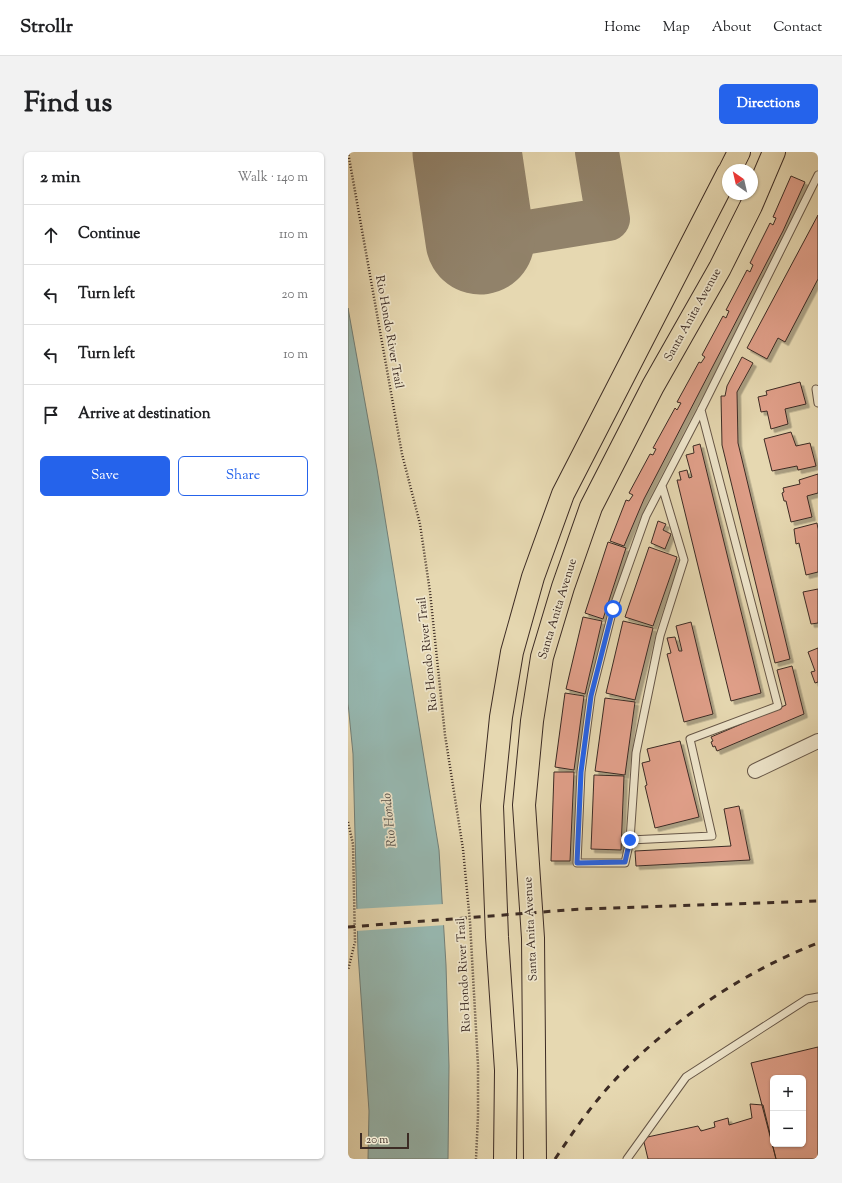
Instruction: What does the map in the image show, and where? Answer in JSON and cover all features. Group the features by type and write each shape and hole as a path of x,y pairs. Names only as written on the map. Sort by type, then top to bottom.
{"main road":[{"path":"733,164 739,152"},
{"name":"Santa Anita Avenue","path":"535,1159 533,938 524,805 532,721 542,656 563,587 591,507 654,386 720,268 751,206 774,152"},
{"path":"505,1159 506,1070 492,806 501,718 512,652 533,577 563,494 722,186"}],"street":[{"path":"755,772 818,741"}],"lane":[{"path":"662,486 684,560 660,636 636,753 630,840 625,862 577,863 581,772 591,696 613,609 646,516 701,410 818,175"},
{"path":"816,389 818,403"},
{"path":"630,840 712,836 690,739 778,706 701,410"},
{"path":"627,1159 686,1077 807,999 818,997"}],"path":[{"name":"Rio Hondo River Trail","path":"348,152 402,454 421,531 432,600 445,735 463,849 470,922 478,1065 476,1159"},
{"path":"348,822 353,844 354,942 348,970"}],"water":[{"name":"Rio Hondo","path":"348,308 377,469 439,850 446,965 449,1066 448,1159 368,1159 369,1111 358,953 353,754 348,703"}],"pier":[{"path":"444,904 446,925 356,931 355,909"}],"building":[{"path":"791,176 805,182 783,231 644,499 624,546 610,541 626,500 629,501 633,495 629,493 650,454 653,455 656,449 653,448 675,408 677,410 681,403 677,402 699,362 701,363 705,357 702,355 723,316 726,318 729,311 726,310 747,270 750,272 753,265 750,263 770,223 773,225 776,218 773,217"},
{"path":"818,215 818,279 785,342 778,338 767,359 747,348"},
{"path":"742,357 753,363 737,392 738,443 790,659 775,663 722,445 721,396 725,396 727,386"},
{"path":"800,382 806,404 785,409 788,424 771,429 767,411 761,412 758,397 767,395 766,391"},
{"path":"791,432 796,446 810,443 816,466 798,470 797,466 772,471 764,439"},
{"path":"700,444 761,693 731,701 677,480 681,480 679,472 687,470 689,478 692,477 686,455 694,453 693,446"},
{"path":"818,474 818,493 807,496 812,517 791,522 786,501 784,501 782,493 784,492 783,488 800,484 799,480"},
{"path":"658,521 666,524 663,530 671,534 665,549 651,543"},
{"path":"817,523 818,572 806,575 799,543 796,544 794,529"},
{"path":"608,542 626,548 603,619 585,613"},
{"path":"649,547 677,557 653,626 625,617"},
{"path":"818,589 818,623 811,624 803,592"},
{"path":"583,617 602,621 585,694 566,689"},
{"path":"623,621 653,628 635,700 606,693"},
{"path":"691,622 713,714 684,722 667,654 671,653 667,638 675,637 679,651 682,651 676,626"},
{"path":"818,648 818,682 815,683 811,672 815,671 808,652"},
{"path":"792,666 804,714 717,751 715,746 713,747 711,737 786,705 777,670"},
{"path":"565,693 584,696 574,770 555,767"},
{"path":"605,698 635,702 625,775 595,771"},
{"path":"680,741 699,817 655,828 645,786 647,785 642,763 650,761 647,749"},
{"path":"554,772 574,772 570,861 551,861"},
{"path":"594,775 624,776 621,850 591,849"},
{"path":"739,806 750,860 636,866 635,851 731,846 724,809"},
{"path":"818,1047 818,1159 776,1159 773,1147 806,1147 806,1075 770,1075 770,1136 751,1063"},
{"path":"750,1104 763,1105 770,1134 770,1147 773,1147 776,1159 648,1159 643,1138 698,1126 701,1131 715,1127 714,1122 728,1118 729,1125 752,1118"}],"taxiway":[{"path":"480,240 608,219 597,152"}],"runway":[{"path":"467,152 480,240"}],"railway":[{"path":"348,927 581,909 818,901"},
{"path":"555,1159 575,1129 610,1085 662,1035 692,1012 754,973 786,956 818,943"}],"route":[{"path":"613,609 591,696 581,772 577,863 625,862 630,840"}]}
